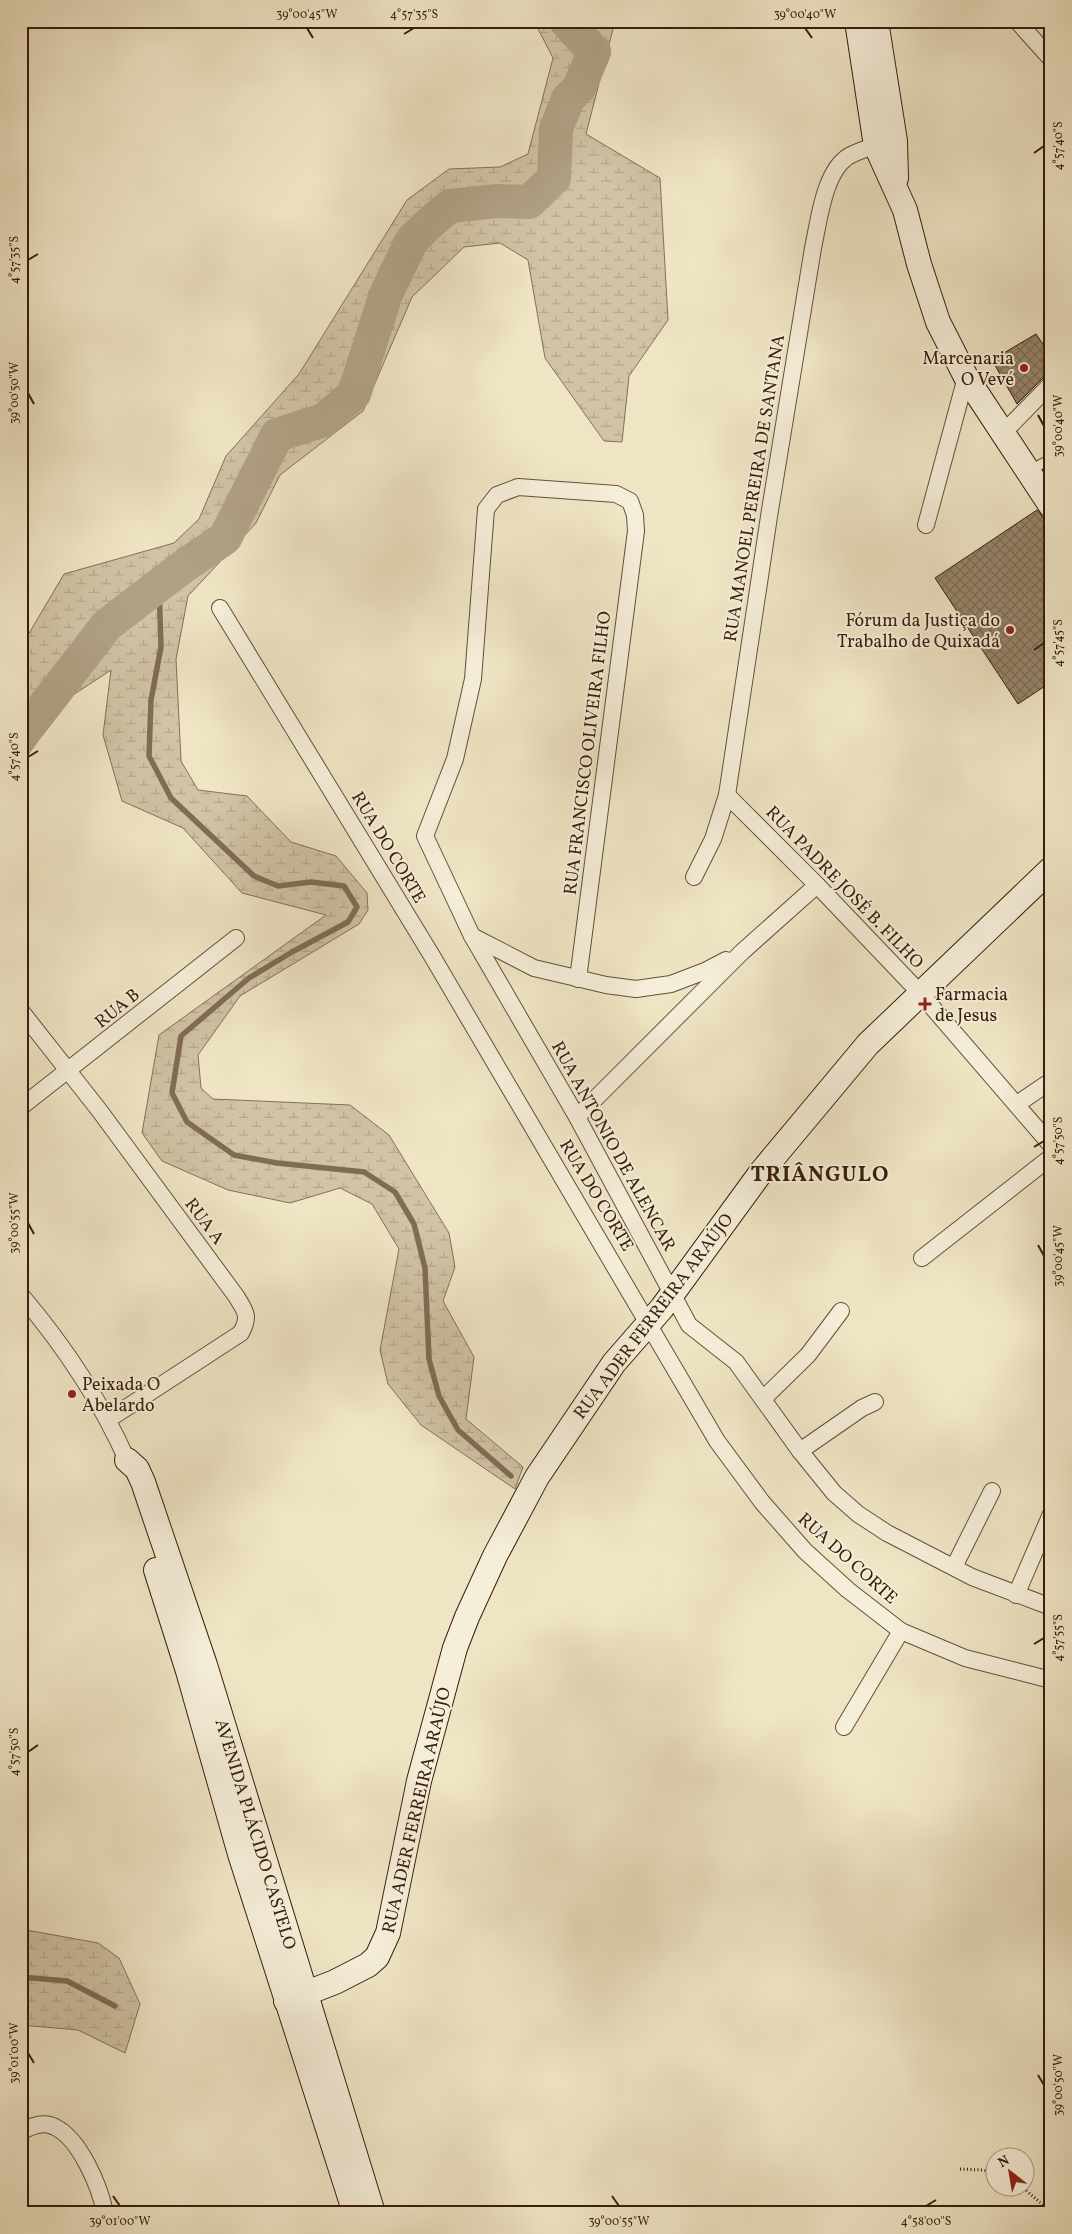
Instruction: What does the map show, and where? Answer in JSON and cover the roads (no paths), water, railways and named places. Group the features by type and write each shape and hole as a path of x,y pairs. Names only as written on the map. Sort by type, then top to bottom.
{"street":[{"path":"856,21 896,187 905,210 919,264 938,322 966,377 1051,506"},
{"path":"876,21 885,143"},
{"path":"1017,21 1051,59"},
{"name":"RUA MANOEL PEREIRA DE SANTANA","path":"694,877 713,839 727,795 771,500 821,210 829,184 837,168 849,156 885,143"},
{"path":"926,525 966,377"},
{"path":"1003,433 1051,384"},
{"name":"RUA FRANCISCO OLIVEIRA FILHO","path":"425,836 455,759 473,679 486,509 497,495 518,487 616,494 630,501 635,515 636,531 578,979"},
{"name":"RUA DO CORTE","path":"220,608 437,965 649,1322 717,1441 762,1502 805,1551 848,1590 901,1631 965,1658 1051,1680"},
{"name":"RUA PADRE JOSÉ B. FILHO","path":"727,795 817,885 920,993 1051,1145"},
{"name":"RUA ANTONIO DE ALENCAR","path":"425,836 472,936 577,1117 689,1325 736,1362 800,1451 834,1493 858,1514 887,1533 954,1567 1016,1595 1051,1608"},
{"name":"RUA ADER FERREIRA ARAÚJO","path":"295,1997 350,1974 368,1965 377,1957 388,1933 419,1780 455,1648 495,1556 537,1477 614,1363 672,1293 762,1171 811,1111 868,1044 1051,869"},
{"path":"577,1117 742,952 817,885"},
{"path":"472,936 534,968 578,979 636,989 654,988 705,971 742,952"},
{"name":"RUA B","path":"21,1107 68,1072 236,938"},
{"name":"RUA A","path":"21,1011 236,1296 246,1312 247,1322 241,1333 228,1344 109,1419"},
{"path":"1016,1104 1051,1081"},
{"path":"922,1258 1051,1157"},
{"name":"AVENIDA PLÁCIDO CASTELO","path":"24,1304 77,1368 109,1419 128,1460 126,1474 132,1495 196,1668 295,1997 355,2213"},
{"path":"763,1399 808,1355 841,1311"},
{"path":"800,1451 862,1408 875,1402"},
{"path":"954,1567 992,1491"},
{"path":"1016,1595 1051,1514"},
{"path":"844,1727 901,1631"},
{"name":"AVENIDA PLÁCIDO CASTELO","path":"295,1997 373,2213"},
{"path":"21,2132 37,2125 54,2126 65,2134 80,2152 94,2176 102,2195 106,2213"}],"lane":[{"path":"1028,471 1051,459"}],"waterway":[{"path":"21,736 107,625 184,566 225,538 277,435 324,420 354,394 386,294 412,240 450,206 497,201 529,202 554,178 556,129 568,99 579,88 594,52 566,21"},
{"path":"159,585 161,647 151,700 149,756 171,798 254,876 278,886 311,882 344,886 357,907 348,922 249,978 181,1036 172,1093 187,1122 234,1155 277,1163 364,1172 395,1192 414,1224 425,1268 429,1359 439,1396 458,1430 511,1476"},
{"path":"21,1977 67,1981 115,2006"}],"place":[{"name":"Marcenaria O Vevé","path":"1024,368"},
{"name":"Fórum da Justiça do Trabalho de Quixadá","path":"1010,630"},
{"name":"Farmacia de Jesus","path":"925,1004"},
{"name":"Peixada O Abelardo","path":"72,1394"}],"district":[{"name":"TRIÂNGULO","path":"820,1173"}]}
